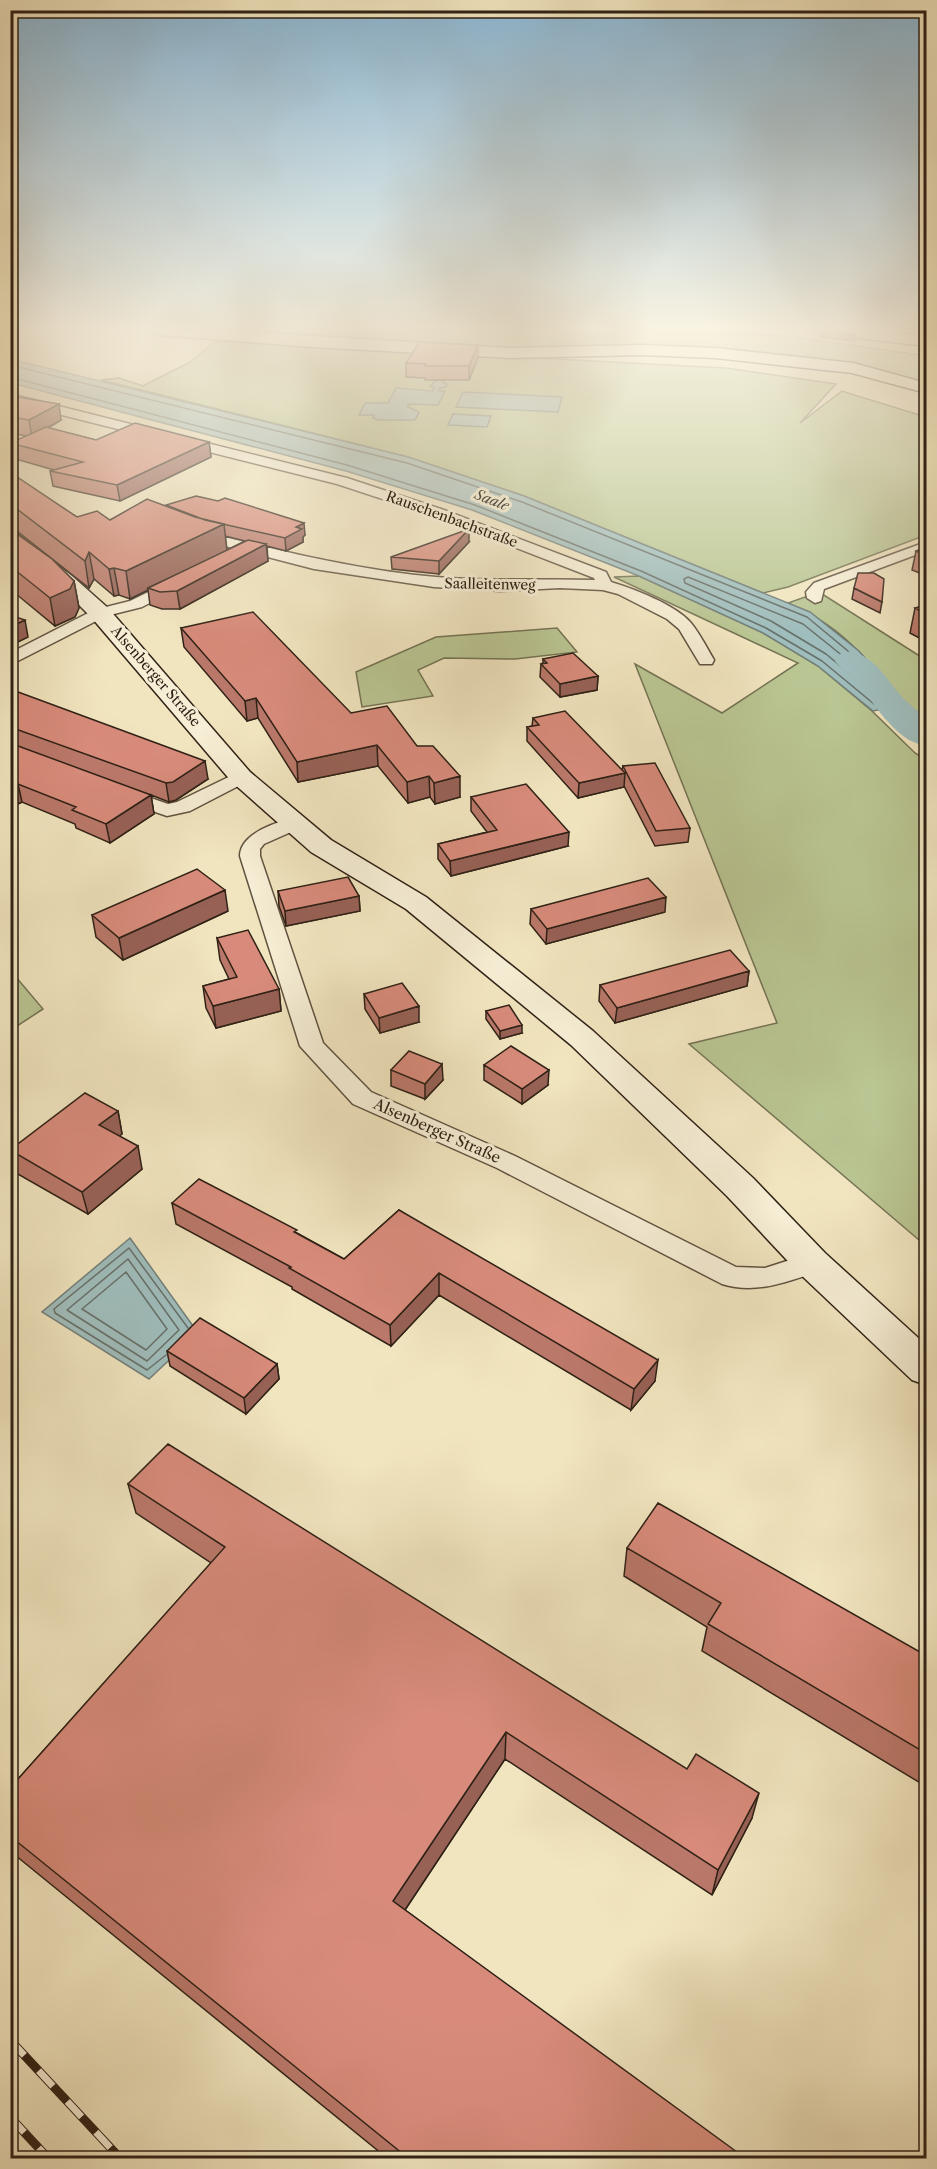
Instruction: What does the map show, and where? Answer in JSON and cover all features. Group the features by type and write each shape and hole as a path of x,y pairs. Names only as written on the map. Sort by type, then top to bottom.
{"street":[{"name":"Rauschenbachstraße","path":"147,431 302,471 382,494 481,527 601,575 604,585"},
{"name":"Saalleitenweg","path":"183,530 247,549 314,564 434,582 501,586 560,583 604,585 623,591 673,616 685,626 706,660"},
{"name":"Alsenberger Straße","path":"10,538 65,580 100,614 202,729 241,777 321,846 416,903 582,1038 740,1187 812,1263 927,1369"},
{"path":"815,598 814,592 819,586 927,546"},
{"path":"226,559 247,549"},
{"path":"10,660 100,614 136,604 196,574"},
{"path":"110,789 166,810 183,807 241,777"},
{"name":"Alsenberger Straße","path":"293,824 257,840 250,848 250,856 312,1046 362,1098 506,1162 732,1277 765,1278 812,1263"}],"green space":[{"path":"305,431 926,431 926,535 788,587 763,593 524,496 408,457"},
{"path":"639,576 764,633 818,666 872,711 915,753 926,760 926,1246 689,1044 777,1023 635,664 722,713 798,663 614,577"},
{"path":"819,592 926,660 926,717 898,696 844,638 817,618 788,603"},
{"path":"557,628 577,652 515,659 444,658 418,670 433,696 362,707 356,672 436,637"},
{"path":"10,970 43,1009 11,1030 10,1030"}],"water":[{"path":"195,431 303,431 408,457 524,496 810,612 859,651 908,708 893,707 873,711 818,666 763,633 639,576 472,510 346,471"},
{"path":"130,1238 198,1333 149,1379 42,1312"}],"building":[{"path":"37,431 62,431 96,440 116,431 167,431 209,442 117,485 50,471 83,462 10,443"},
{"path":"10,476 14,479 17,477 77,517 97,511 110,520 147,499 195,517 224,524 126,571 109,569 89,552 85,561 10,506"},
{"path":"196,496 218,501 225,498 304,523 296,527 302,529 285,538 205,520 166,505"},
{"path":"10,529 52,559 74,581 70,589 50,598 10,566"},
{"path":"469,529 439,561 391,557"},
{"path":"248,540 266,544 177,591 160,592 148,588"},
{"path":"927,547 927,556 916,551"},
{"path":"858,573 874,573 884,579 882,602 854,588"},
{"path":"927,605 927,615 915,608"},
{"path":"253,612 351,713 387,706 417,746 433,746 460,776 434,783 429,776 407,782 377,745 297,762 256,698 245,701 181,628"},
{"path":"10,615 25,620 10,627"},
{"path":"573,653 598,676 560,684 541,664 547,663 543,659"},
{"path":"10,689 205,761 173,782 166,783 10,727"},
{"path":"565,711 625,773 579,783 527,727 539,725 533,718"},
{"path":"10,743 151,795 106,824 72,810 76,807 18,784 14,786 10,784"},
{"path":"655,763 690,828 656,831 623,766"},
{"path":"526,784 569,832 450,861 438,844 497,830 471,797"},
{"path":"197,869 225,890 119,938 92,915"},
{"path":"348,877 359,896 285,911 278,891"},
{"path":"648,878 666,897 547,929 531,909"},
{"path":"248,930 279,989 213,1006 203,986 237,977 217,938"},
{"path":"730,950 749,971 617,1008 600,985"},
{"path":"402,983 419,1006 379,1018 364,994"},
{"path":"509,1005 522,1025 500,1031 486,1011"},
{"path":"511,1046 549,1070 522,1089 484,1065"},
{"path":"409,1051 442,1064 425,1084 391,1070"},
{"path":"85,1093 118,1111 99,1125 138,1146 82,1192 10,1150"},
{"path":"199,1179 297,1230 294,1232 344,1259 399,1210 658,1360 634,1389 439,1273 390,1325 289,1268 291,1267 172,1203"},
{"path":"200,1318 277,1364 244,1398 167,1351"},
{"path":"168,1444 687,1769 696,1754 759,1793 718,1870 506,1732 393,1901 741,2155 740,2158 408,2158 10,1836 10,1788 225,1547 128,1484"},
{"path":"658,1503 927,1656 927,1754 708,1624 721,1603 627,1548"}],"waterway":[{"name":"Saale","path":"851,661 863,670 893,707 926,736"}],"railway":[{"path":"10,2040 120,2158"},
{"path":"10,2117 48,2158"}]}
